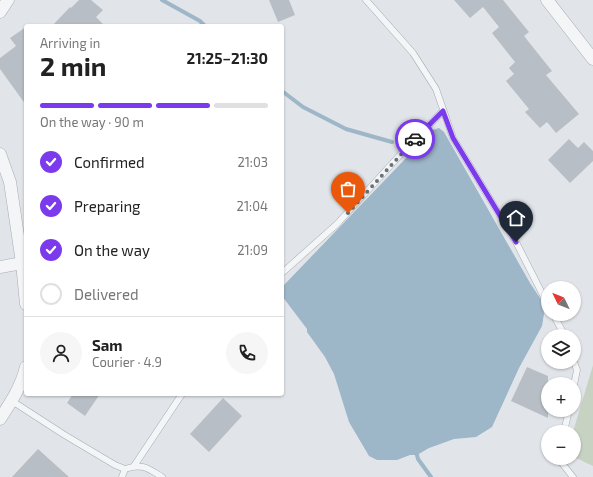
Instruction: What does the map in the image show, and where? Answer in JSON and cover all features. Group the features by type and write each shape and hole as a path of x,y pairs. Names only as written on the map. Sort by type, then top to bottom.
{"street":[{"path":"0,12 8,0"},
{"path":"547,0 593,59"},
{"path":"0,154 10,182 24,283"},
{"path":"0,267 22,262"},
{"path":"0,419 22,383 24,375"}],"lane":[{"path":"366,0 413,53 436,89 453,138 516,242 541,291"},
{"path":"284,270 337,224 410,144 443,111"},
{"path":"134,466 181,396"},
{"path":"12,401 115,465 125,469 134,466 146,467 162,477"},
{"path":"564,465 573,477"},
{"path":"122,477 125,469"}],"green space":[{"path":"593,365 593,466 581,460 581,425 575,425 577,417 581,417 581,405"}],"water":[{"path":"439,128 444,132 530,283 541,300 541,321 543,321 542,326 519,368 492,427 476,437 454,439 429,448 417,455 410,455 397,460 377,460 369,456 349,422 334,374 325,357 307,332 307,329 284,299 284,285 433,130"}],"building":[{"path":"79,0 91,0 103,10 96,17 103,24 54,24 70,7 71,8"},
{"path":"269,0 289,0 295,15 278,22"},
{"path":"454,0 503,0 529,32 524,36 552,71 546,75 579,114 556,133 547,122 540,128 525,112 529,109 506,81 514,74 509,68 515,62 492,33 499,27 483,7 470,18"},
{"path":"24,28 24,102 0,69 0,58 16,46 10,38"},
{"path":"569,139 578,148 584,142 593,151 593,161 570,183 548,160"},
{"path":"527,367 548,376 541,377 541,415 511,401"},
{"path":"72,396 99,396 85,416 67,403"},
{"path":"223,398 242,416 209,452 190,434"},
{"path":"38,449 69,477 12,477"}],"waterway":[{"path":"162,0 203,24"},
{"path":"284,93 303,107 346,129 392,142"},
{"path":"417,455 418,459 431,477"}],"way so far":[{"path":"348,213 415,139"}],"route":[{"path":"415,139 443,111 453,138 516,242"}]}
